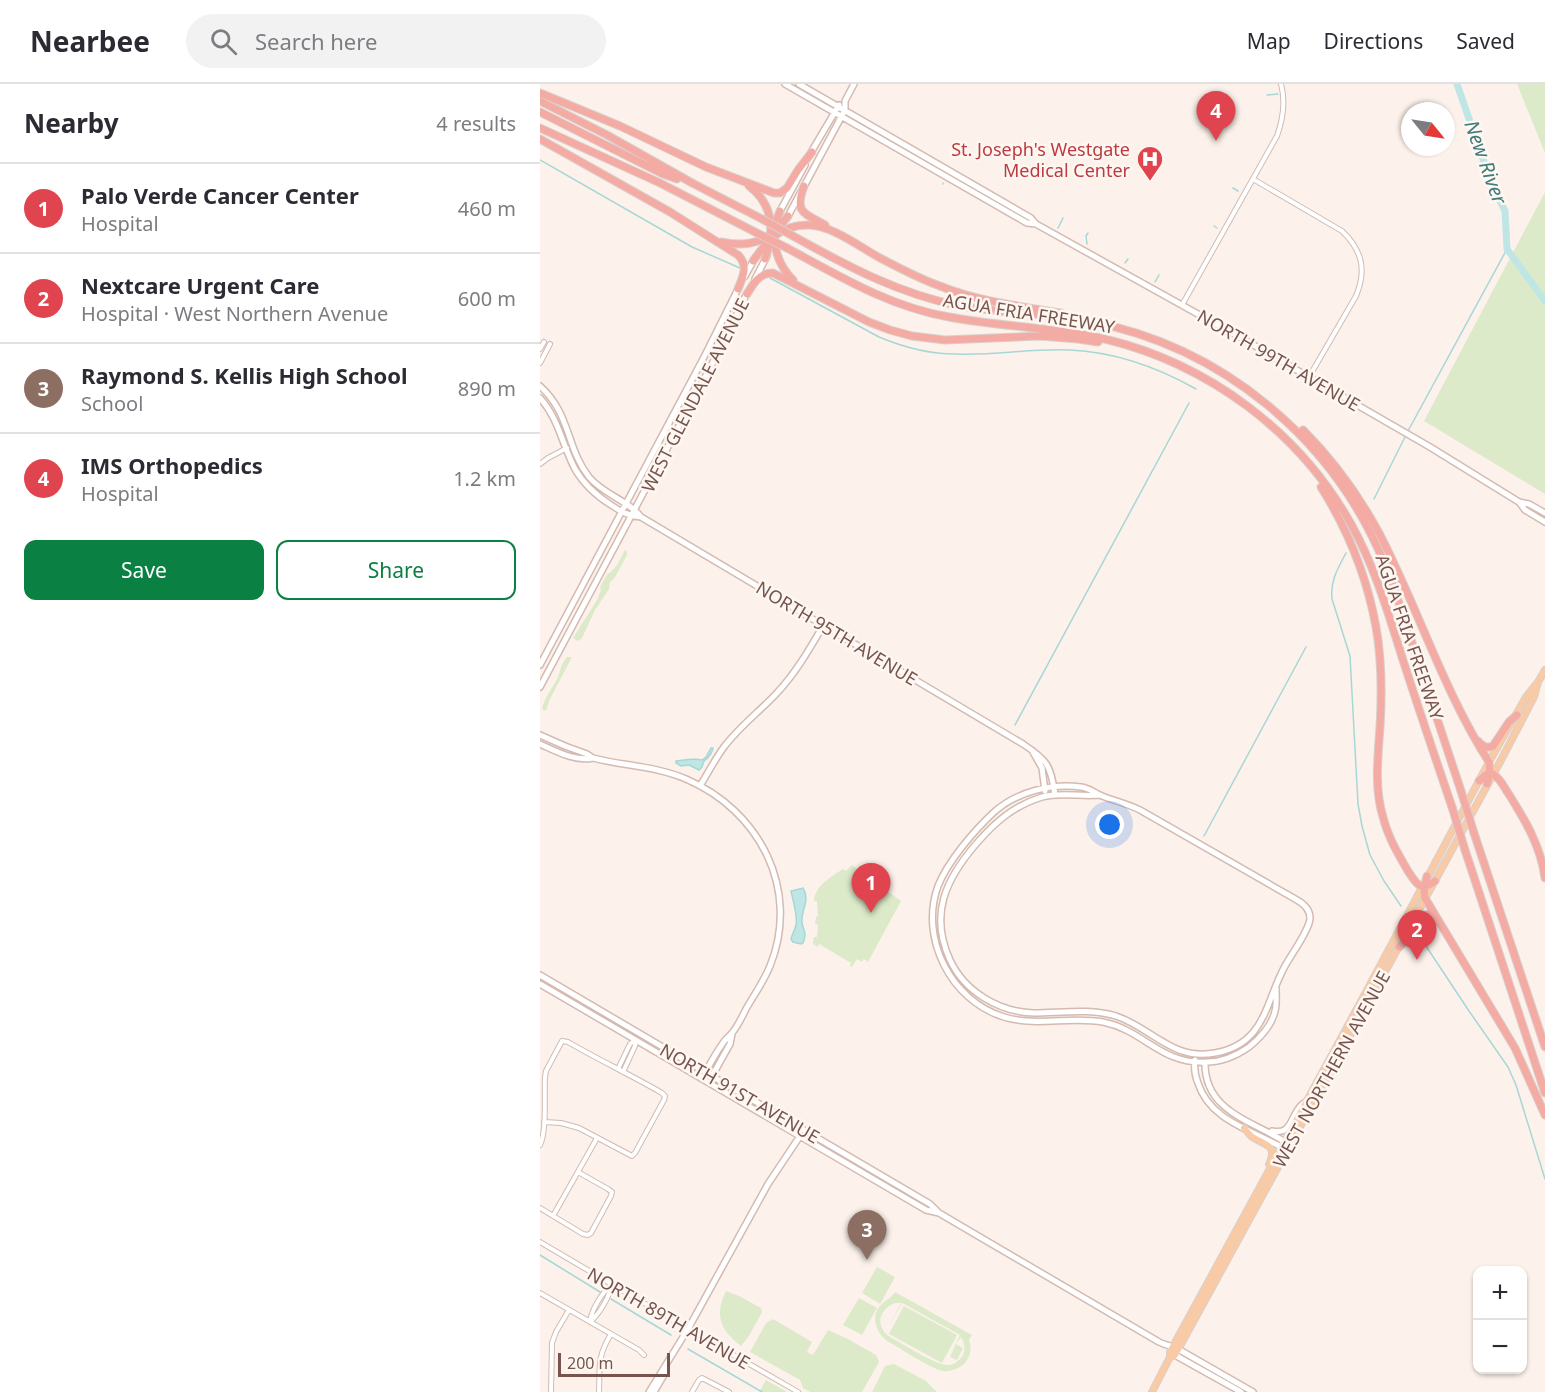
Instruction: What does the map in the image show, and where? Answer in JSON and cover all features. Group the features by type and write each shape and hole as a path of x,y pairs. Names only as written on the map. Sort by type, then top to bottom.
{"highway":[{"path":"540,93 769,192 780,193 787,189 812,152"},
{"name":"AGUA FRIA FREEWAY","path":"540,101 861,273 898,289 969,307 1086,321 1145,336 1176,348 1221,371 1283,417 1318,454 1342,484 1369,529 1385,564 1545,1047"},
{"path":"540,112 663,174 694,184"},
{"path":"540,117 651,173 681,193"},
{"name":"AGUA FRIA FREEWAY","path":"540,128 681,193 862,289 895,302 947,317 1079,333 1136,348 1190,370 1217,385 1276,430 1301,455 1341,508 1378,582 1545,1093"},
{"path":"540,139 670,212 738,255 745,271 738,289"},
{"path":"737,179 759,195 767,209 779,261 785,271 801,286"},
{"path":"804,186 800,200 802,211 837,234"},
{"path":"765,259 780,211"},
{"path":"753,261 788,216"},
{"path":"718,241 742,244 795,227 806,225 822,227 908,272 951,291 1006,304 1067,314 1086,321"},
{"path":"747,294 763,274 770,273 777,274 880,326 919,337 945,339 1040,336 1136,348"},
{"path":"1251,392 1269,401 1315,442 1358,497 1378,530 1452,695 1489,762 1492,774 1501,783 1527,824 1539,853 1545,878"},
{"path":"1301,455 1306,467 1322,488 1343,525 1358,561 1368,594 1376,626 1381,667 1378,765 1380,803 1392,842 1416,882 1423,887"},
{"path":"1476,739 1485,747 1493,746 1516,715"},
{"path":"1479,781 1492,774"},
{"path":"1487,784 1492,774"},
{"path":"1427,876 1423,887 1425,898 1515,1048 1545,1115"},
{"path":"1423,887 1435,881"},
{"path":"1399,947 1424,914 1432,916 1441,925"}],"main road":[{"path":"1427,876 1526,697 1545,670"},
{"path":"1492,774 1534,697 1538,682"},
{"name":"WEST NORTHERN AVENUE","path":"1229,1250 1260,1187 1286,1146 1307,1100 1365,1008 1487,784"},
{"name":"WEST NORTHERN AVENUE","path":"1152,1392 1172,1351 1342,1042 1423,887"},
{"path":"1365,1008 1372,982"},
{"path":"1246,1125 1251,1136 1269,1146 1272,1152 1260,1187"}],"street":[{"name":"NORTH 99TH AVENUE","path":"785,84 889,144 939,168"},
{"name":"NORTH 99TH AVENUE","path":"799,84 898,141 1027,223 1036,224 1182,305 1399,429 1519,502 1529,504 1545,513"},
{"path":"780,211 838,106 845,101 854,84"},
{"path":"1182,305 1275,141 1283,109 1284,97 1281,84"},
{"path":"788,216 845,110 845,101"},
{"path":"889,144 898,141 900,150"},
{"path":"1253,179 1342,231 1351,239 1361,260 1362,276 1356,296 1309,377"},
{"name":"WEST GLENDALE AVENUE","path":"540,687 720,349 765,259"},
{"name":"WEST GLENDALE AVENUE","path":"540,665 753,261"},
{"path":"540,349 544,342"},
{"path":"540,363 550,344"},
{"name":"NORTH 95TH AVENUE","path":"540,386 562,414 577,455 587,474 600,488 635,510 641,517 1000,729 1040,755 1047,763 1055,795"},
{"path":"540,398 553,415 576,470 586,485 622,512 631,517 641,517"},
{"path":"540,464 567,448"},
{"name":"NORTH 99TH AVENUE","path":"1519,502 1525,510 1545,522"},
{"path":"700,786 725,746 790,678 823,626"},
{"path":"540,735 593,758 667,772 687,779 726,804 741,817 752,830 768,857 779,894 780,922 774,955 764,979 732,1034 724,1041 706,1072 705,1080"},
{"path":"540,744 584,760 593,758"},
{"path":"1032,750 1042,768 1046,796"},
{"path":"1100,795 1046,796 1020,805 989,829 961,862 944,896 941,919 942,935 950,959 958,972 972,989 987,1000 1006,1008 1020,1012 1099,1012 1116,1016 1136,1025 1176,1050 1196,1055 1216,1053 1232,1047 1249,1036 1264,1016 1284,968 1307,927 1310,917 1307,907 1127,803 1082,787 1045,788 1017,798 996,810 952,860 936,894 933,914 934,935 940,957 950,976 965,994 1002,1016 1040,1022 1076,1020 1100,1022 1120,1027 1170,1057 1194,1063 1205,1063 1221,1061 1234,1056 1260,1037 1272,1021 1275,1012 1276,988"},
{"name":"NORTH 91ST AVENUE","path":"540,975 930,1204 939,1213 1241,1392"},
{"name":"NORTH 91ST AVENUE","path":"540,984 926,1210 939,1213"},
{"path":"1076,1012 1076,1020"},
{"path":"705,1080 712,1076 730,1044 732,1034"},
{"path":"618,1070 630,1044 636,1039 640,1037 659,1045"},
{"path":"623,1072 636,1039"},
{"path":"540,1144 544,1122 542,1077 562,1041 568,1042 665,1096 632,1156 576,1127 544,1122"},
{"path":"1206,1054 1205,1071 1208,1084 1216,1098 1246,1125 1257,1124 1273,1132 1281,1132 1307,1100"},
{"path":"1196,1055 1194,1063 1197,1080 1209,1105 1218,1114 1246,1125 1286,1146"},
{"path":"649,1392 666,1366 768,1184 800,1136 806,1136 837,1150"},
{"path":"553,1216 597,1138"},
{"path":"540,1208 583,1234 591,1233 612,1192 578,1172"},
{"path":"890,1189 894,1183"},
{"name":"NORTH 89TH AVENUE","path":"540,1242 798,1392"},
{"path":"590,1322 610,1291 611,1285"},
{"path":"540,1293 644,1355"},
{"path":"551,1392 552,1343 569,1310"},
{"path":"599,1392 600,1356 611,1334"},
{"name":"NORTH 91ST AVENUE","path":"1172,1351 1253,1392"},
{"path":"654,1392 664,1375 666,1366"},
{"path":"692,1392 702,1378 729,1392"},
{"path":"1220,1380 1224,1379 1253,1392"}],"green space":[{"path":"1517,84 1545,84 1545,153"},
{"path":"1545,192 1545,494 1424,421"},
{"path":"625,550 627,555 610,582 609,589 595,610 582,638 578,641 573,638 597,600 600,587 608,573 617,565"},
{"path":"567,657 572,657 544,711 542,709 544,701"},
{"path":"852,865 901,901 868,962 864,959 862,962 857,959 852,967 851,963 819,944 818,947 813,944 813,941 814,937 817,937 818,925 815,924 818,916 817,901 814,901 817,890 829,878 843,869 846,871"},
{"path":"877,1267 895,1277 880,1304 862,1293"},
{"path":"726,1291 761,1308 762,1312 741,1346 728,1334 721,1322 720,1307"},
{"path":"895,1292 972,1335 969,1340 970,1355 965,1363 955,1369 943,1371 887,1341 879,1332 875,1317 879,1307","holes":["901,1303 888,1328 902,1303 960,1335 950,1357 957,1360 963,1348 956,1344 961,1337 964,1348 960,1359 948,1365 936,1362 887,1335 881,1326 881,1317 890,1306"]},
{"path":"859,1298 877,1308 862,1335 843,1325"},
{"path":"904,1306 957,1335 942,1363 889,1334"},
{"path":"773,1319 812,1342 807,1352 813,1355 828,1330 876,1355 879,1362 862,1392 810,1392 803,1388 800,1380 750,1352 766,1323"},
{"path":"894,1364 926,1381 937,1392 872,1392 885,1366"},
{"path":"766,1380 787,1392 759,1392"}],"water":[{"path":"713,748 711,754 699,770 689,765 681,766 676,763 676,761 702,760"},
{"path":"803,888 806,897 802,919 805,934 801,944 791,939 796,922 791,891"}],"waterway":[{"name":"New River","path":"1457,84 1492,185 1505,211 1507,249 1545,301"},
{"path":"1267,95 1278,94"},
{"path":"540,160 692,247 740,268"},
{"path":"1233,188 1238,191"},
{"path":"1058,228 1063,218"},
{"path":"1087,244 1088,233"},
{"path":"1408,431 1507,249"},
{"path":"1125,263 1128,259"},
{"path":"1155,282 1159,275"},
{"path":"770,278 879,337 907,347 955,354 1041,350 1087,351 1135,362 1196,389"},
{"path":"1015,725 1189,403"},
{"path":"1374,499 1406,435"},
{"path":"1346,553 1333,580 1332,599 1350,656 1358,804 1370,855 1401,906"},
{"path":"1204,836 1306,647"},
{"path":"1418,934 1508,1067 1516,1085 1545,1179"},
{"path":"540,1255 600,1292"},
{"path":"611,1299 671,1335"},
{"path":"688,1349 762,1392"}],"place":[{"name":"IMS Orthopedics","path":"1216,141"},
{"name":"St. Joseph's Westgate Medical Center","path":"1150,182"},
{"name":"Palo Verde Cancer Center","path":"871,913"},
{"name":"Nextcare Urgent Care","path":"1417,960"},
{"name":"Raymond S. Kellis High School","path":"867,1260"}]}
